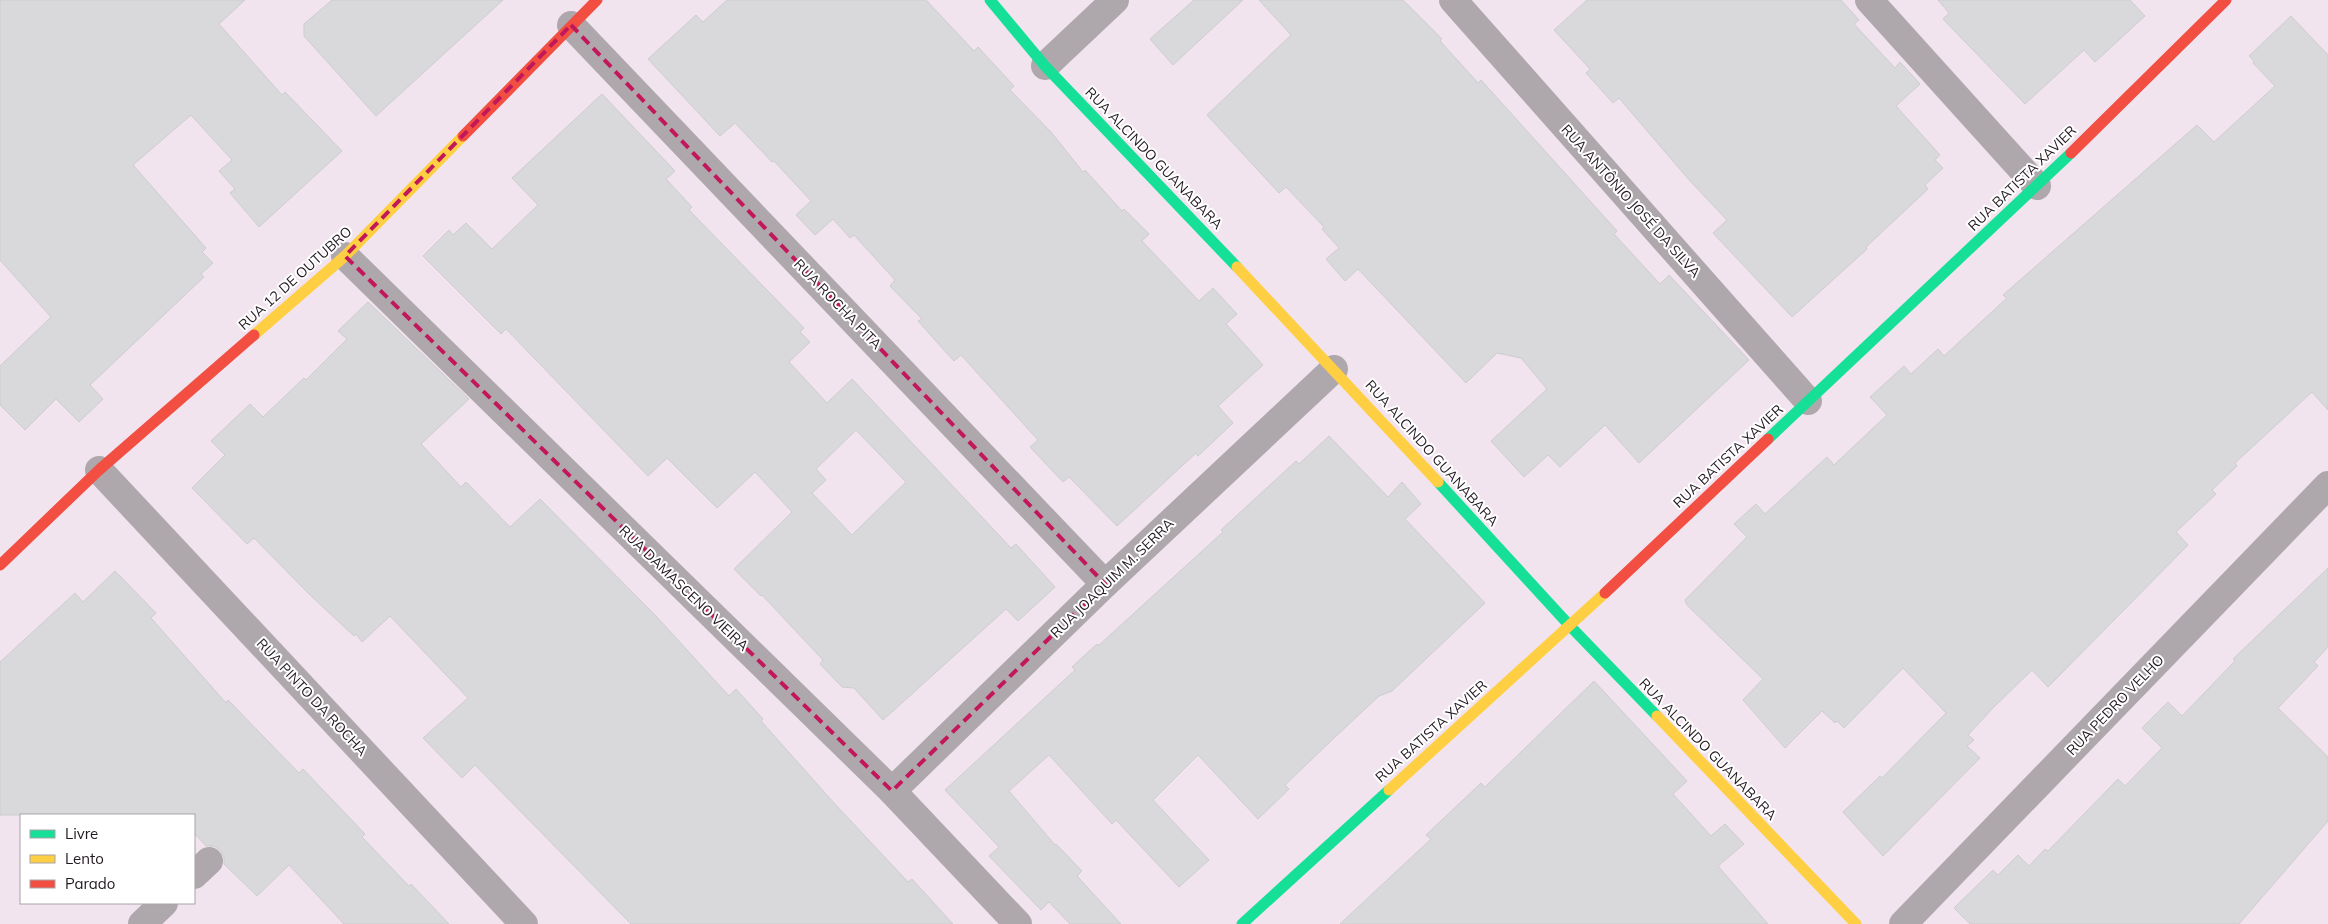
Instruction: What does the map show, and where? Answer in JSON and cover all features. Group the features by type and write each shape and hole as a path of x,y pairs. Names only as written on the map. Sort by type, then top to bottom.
{"street":[{"name":"RUA 12 DE OUTUBRO","path":"0,565 99,470 346,256 597,0"},
{"name":"RUA ALCINDO GUANABARA","path":"990,0 1045,66 1334,369 1570,626 1856,924"},
{"path":"1045,66 1115,0"},
{"name":"RUA ANTÔNIO JOSÉ DA SILVA","path":"1453,0 1808,401"},
{"path":"1869,0 2037,186"},
{"name":"RUA BATISTA XAVIER","path":"1242,924 1570,626 2037,186 2226,0"},
{"name":"RUA ROCHA PITA","path":"571,25 1105,584"},
{"name":"RUA DAMASCENO VIEIRA","path":"346,256 892,791 1018,924"},
{"name":"RUA JOAQUIM M. SERRA","path":"892,791 1105,584 1334,369"},
{"name":"RUA PINTO DA ROCHA","path":"99,470 524,924"},
{"name":"RUA PEDRO VELHO","path":"1902,924 2328,485"},
{"path":"142,924 163,904"}],"highlighted area":[{"path":"571,25 1105,584 892,791 345,256"}],"building":[{"path":"0,0 245,0 219,24 282,95 285,92 342,151 259,227 230,193 235,189 219,171 232,160 191,115 133,165 206,248 202,252 213,263 201,274 204,277 90,385 103,399 79,422 56,399 25,430 0,405 0,366 51,317 0,260"},
{"path":"332,0 503,0 376,116 304,36 304,24"},
{"path":"727,0 926,0 974,51 978,47 1014,86 1010,90 1051,132 1083,172 1085,170 1122,211 1124,209 1149,234 1142,241 1199,301 1213,288 1237,314 1226,324 1263,365 1218,406 1233,423 1198,456 1196,453 1117,526 1069,477 1063,482 1030,447 1038,440 961,355 954,361 943,349 918,321 922,319 890,286 895,280 854,235 850,238 833,219 815,235 796,215 811,201 774,161 772,162 735,123 720,136 648,59 696,15 703,22"},
{"path":"1194,0 1243,0 1173,65 1150,39"},
{"path":"1259,0 1403,0 1442,39 1440,41 1478,83 1481,80 1617,231 1614,234 1660,284 1669,275 1749,360 1639,463 1605,425 1560,467 1548,455 1524,477 1491,441 1547,389 1521,358 1497,353 1466,383 1358,269 1345,281 1326,259 1339,248 1322,229 1324,227 1286,187 1279,193 1207,115 1291,35"},
{"path":"1587,0 1841,0 1859,20 1854,24 1895,68 1900,62 1920,84 1896,106 1940,155 1935,160 1943,168 1925,185 1928,189 1866,247 1867,249 1792,317 1713,233 1727,220 1690,181 1619,98 1613,103 1586,73 1590,69 1554,30"},
{"path":"1938,0 2130,0 2145,16 2095,62 2084,50 2025,104 1943,19 1949,13"},
{"path":"2291,16 2328,55 2328,410 2312,392 2235,463 2237,466 2212,490 2216,494 2176,532 2188,545 2048,687 2032,670 1994,707 1968,735 1974,740 1967,746 1980,758 1883,856 1843,812 1880,776 1882,778 1946,713 1903,668 1844,728 1837,721 1835,723 1822,711 1785,748 1743,700 1763,679 1687,605 1685,600 1747,537 1734,524 1756,504 1765,514 1827,457 1834,465 1887,415 1870,397 1904,366 1911,374 1938,349 1944,356 2007,298 2003,295 2197,125 2214,142 2275,86 2253,63 2254,61 2249,56"},
{"path":"602,94 675,171 666,179 692,207 689,210 804,328 800,332 810,342 789,362 827,403 852,379 1011,548 1016,544 1055,587 1018,621 1006,609 883,720 854,688 842,687 820,664 823,660 762,595 734,569 792,512 755,472 717,508 667,458 648,476 506,329 501,334 423,256 449,230 453,235 466,223 492,249 538,205 512,178","holes":["856,430 906,482 852,535 812,493 826,480 816,469"]},
{"path":"368,302 469,399 421,444 461,487 466,482 510,527 540,499 656,616 729,696 736,689 763,719 761,721 834,803 908,882 912,879 953,924 631,924 475,765 462,778 423,738 468,698 390,616 362,642 356,634 354,636 254,538 247,544 192,488 225,455 211,441 250,404 263,417 304,378 306,380 347,339 338,331"},
{"path":"1329,436 1388,497 1402,482 1421,504 1405,519 1485,603 1392,691 1379,696 1333,739 1285,785 1289,789 1258,819 1198,755 1153,800 1209,860 1179,887 1116,820 1112,824 1049,755 1009,791 1055,845 1082,871 1077,876 1121,924 1070,924 1049,902 1041,910 989,856 999,847 945,790 1075,670 1072,667 1097,644 1098,646 1223,532 1221,530 1296,461 1299,464"},
{"path":"2328,568 2328,647 2314,662 2318,666 2278,708 2328,757 2328,821 2239,924 1970,924 1954,908 1993,870 1998,875 2018,855 2029,866 2045,849 2048,851 2118,779 2125,786 2162,748 2142,728 2168,702 2182,716 2235,661 2233,659"},
{"path":"115,571 156,613 151,618 226,703 228,700 299,773 303,769 365,834 362,837 449,924 344,924 289,865 257,896 224,864 224,857 220,850 214,846 206,846 195,834 195,814 0,815 0,662 75,593 83,602"},
{"path":"1594,681 1687,781 1673,794 1711,836 1725,824 1744,844 1718,866 1768,924 1340,924 1431,839 1426,835 1481,783 1485,787"}],"traffic: fast":[{"path":"990,0 1045,66 1237,267"},
{"path":"1768,439 2071,153"},
{"path":"1438,482 1570,626 1657,716"},
{"path":"1242,924 1389,790"}],"traffic: slow":[{"path":"254,335 345,256 463,136"},
{"path":"1237,267 1438,482"},
{"path":"1389,790 1605,593"},
{"path":"1657,716 1856,924"}],"traffic: jam":[{"path":"463,136 597,0"},
{"path":"2071,153 2226,0"},
{"path":"0,565 99,470 254,335"},
{"path":"1605,593 1768,439"}]}
